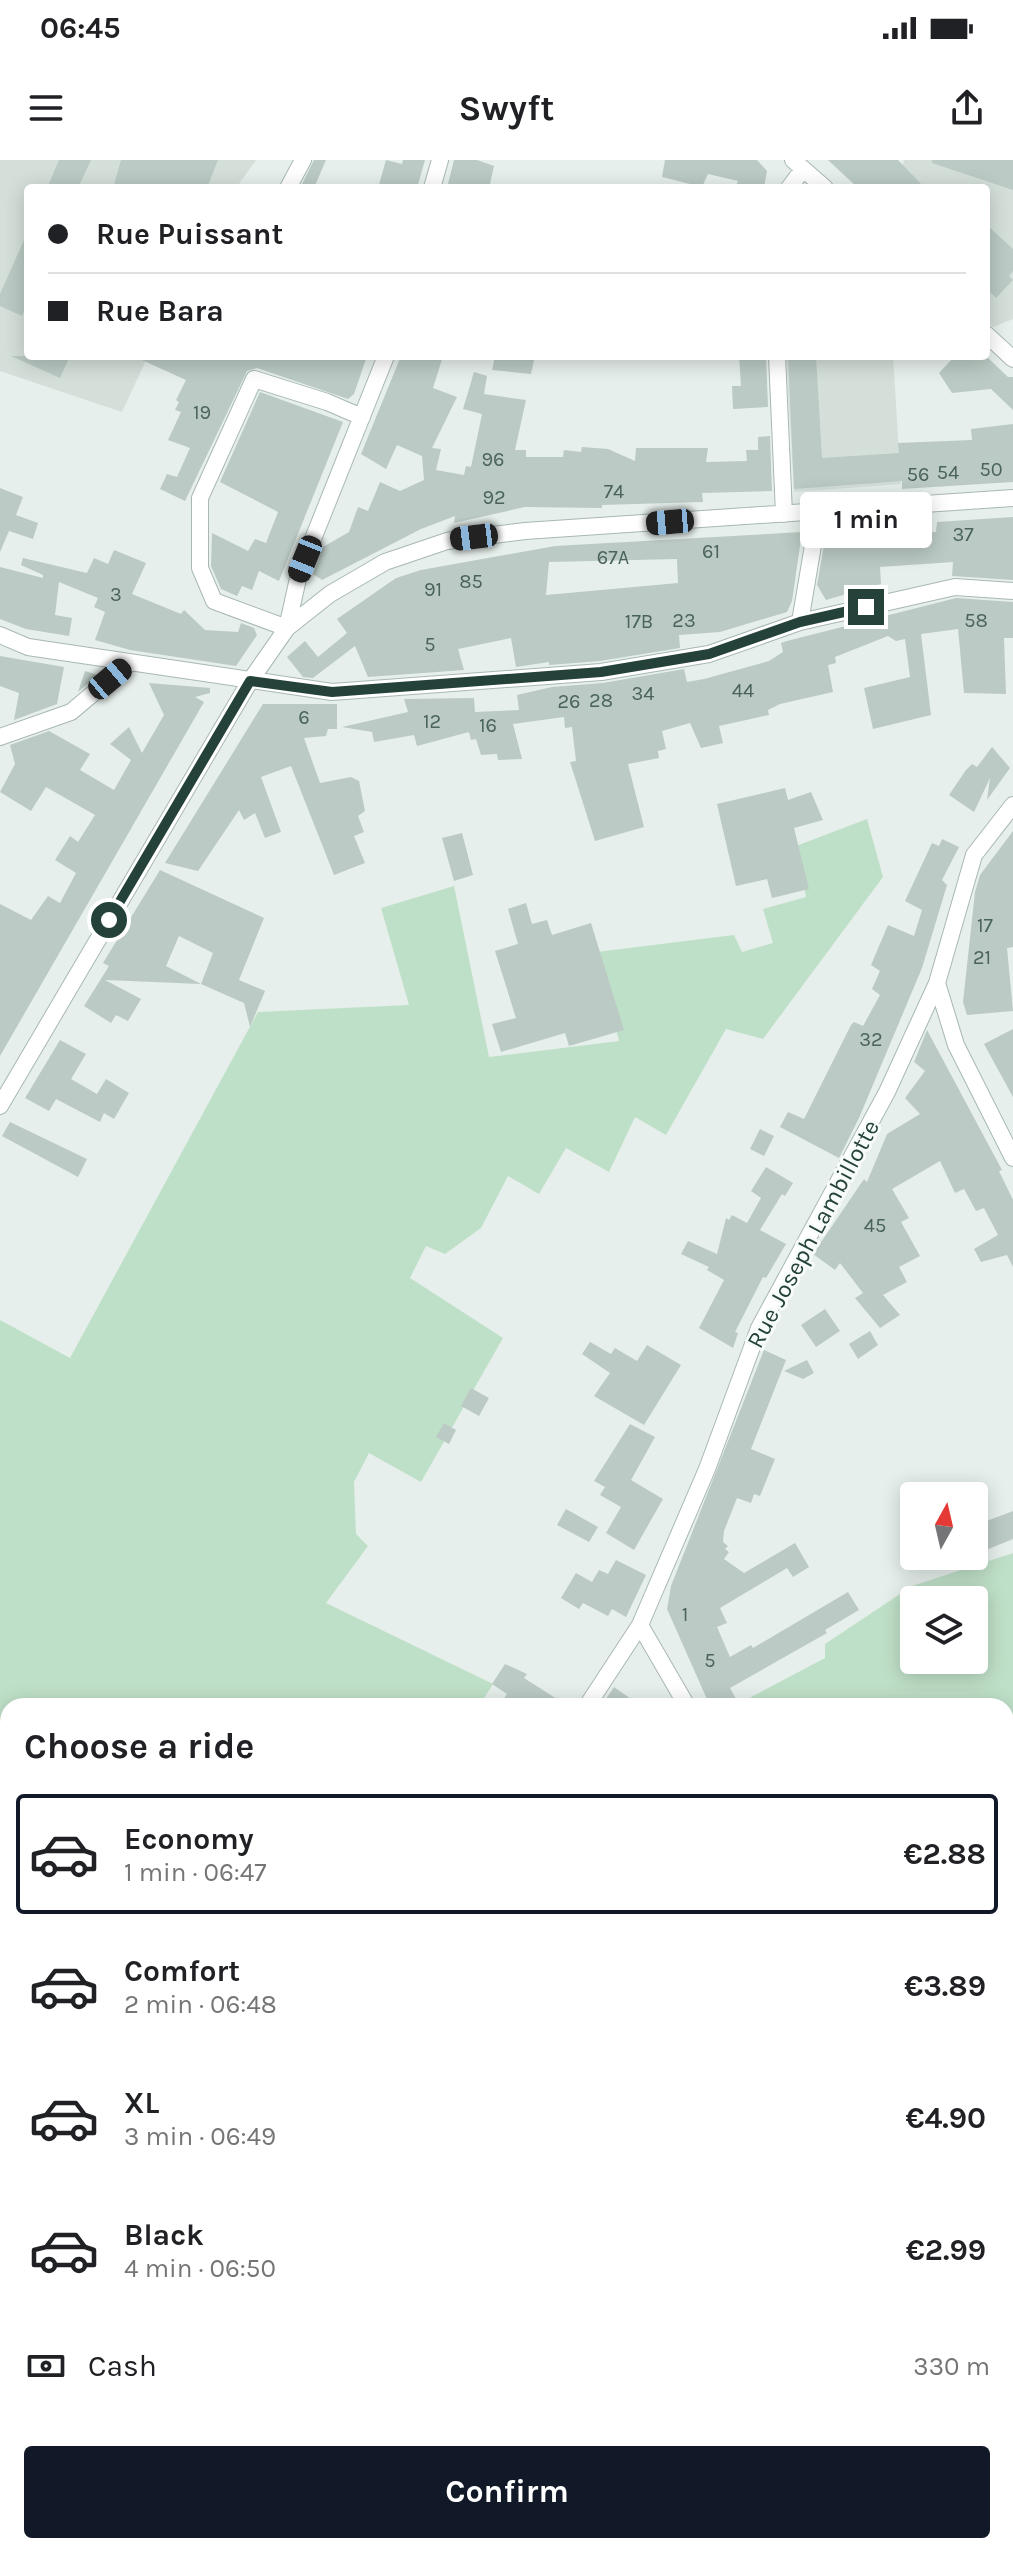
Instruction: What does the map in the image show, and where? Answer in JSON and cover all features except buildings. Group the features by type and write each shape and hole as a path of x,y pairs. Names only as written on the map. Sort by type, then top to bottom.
{"street":[{"path":"290,184 303,160"},
{"path":"433,184 440,160"},
{"path":"790,184 798,164 820,184"},
{"path":"990,338 1013,359"},
{"path":"287,628 299,574 384,360"},
{"path":"777,360 784,514"},
{"path":"287,628 214,601 200,568 200,498 254,379 327,402 362,417"},
{"path":"0,1106 250,681 287,628 330,594 385,562 447,541 525,531 1013,498"},
{"path":"800,622 819,510"},
{"path":"0,635 28,647 332,692 601,672 709,654 800,622 955,587 1013,591"},
{"path":"0,737 71,712 129,663"},
{"name":"Rue Joseph Lambillotte","path":"592,1698 640,1625 707,1469 759,1328 887,1092 937,983 974,855 1013,805"},
{"path":"937,983 956,1045 1013,1158"},
{"path":"640,1625 682,1698"}],"shaded area":[{"path":"0,160 256,160 239,184 24,184 24,360 146,360 122,412 0,371"},
{"path":"904,160 1013,160 1013,319 993,327 990,324 990,184 917,184 901,173"},
{"path":"786,360 893,360 901,484 794,492"}],"green space":[{"path":"867,819 883,877 763,1039 726,1029 666,1135 635,1117 609,1172 566,1148 539,1194 508,1176 481,1228 445,1254 426,1246 410,1278 503,1338 421,1482 369,1453 354,1482 356,1534 368,1546 326,1603 493,1684 484,1698 0,1698 0,1320 70,1358 258,1012 409,1005 381,908 454,886 489,1057 619,1041 597,952 734,935 742,952 773,943 763,909 806,897 796,846"},
{"path":"1013,1553 1013,1698 749,1698 825,1658 825,1644 900,1594 900,1674 988,1674 988,1586 912,1586 961,1570 988,1570 988,1561"}],"route":[{"path":"109,920 250,681 332,692 601,672 709,654 800,622 866,607"}]}
